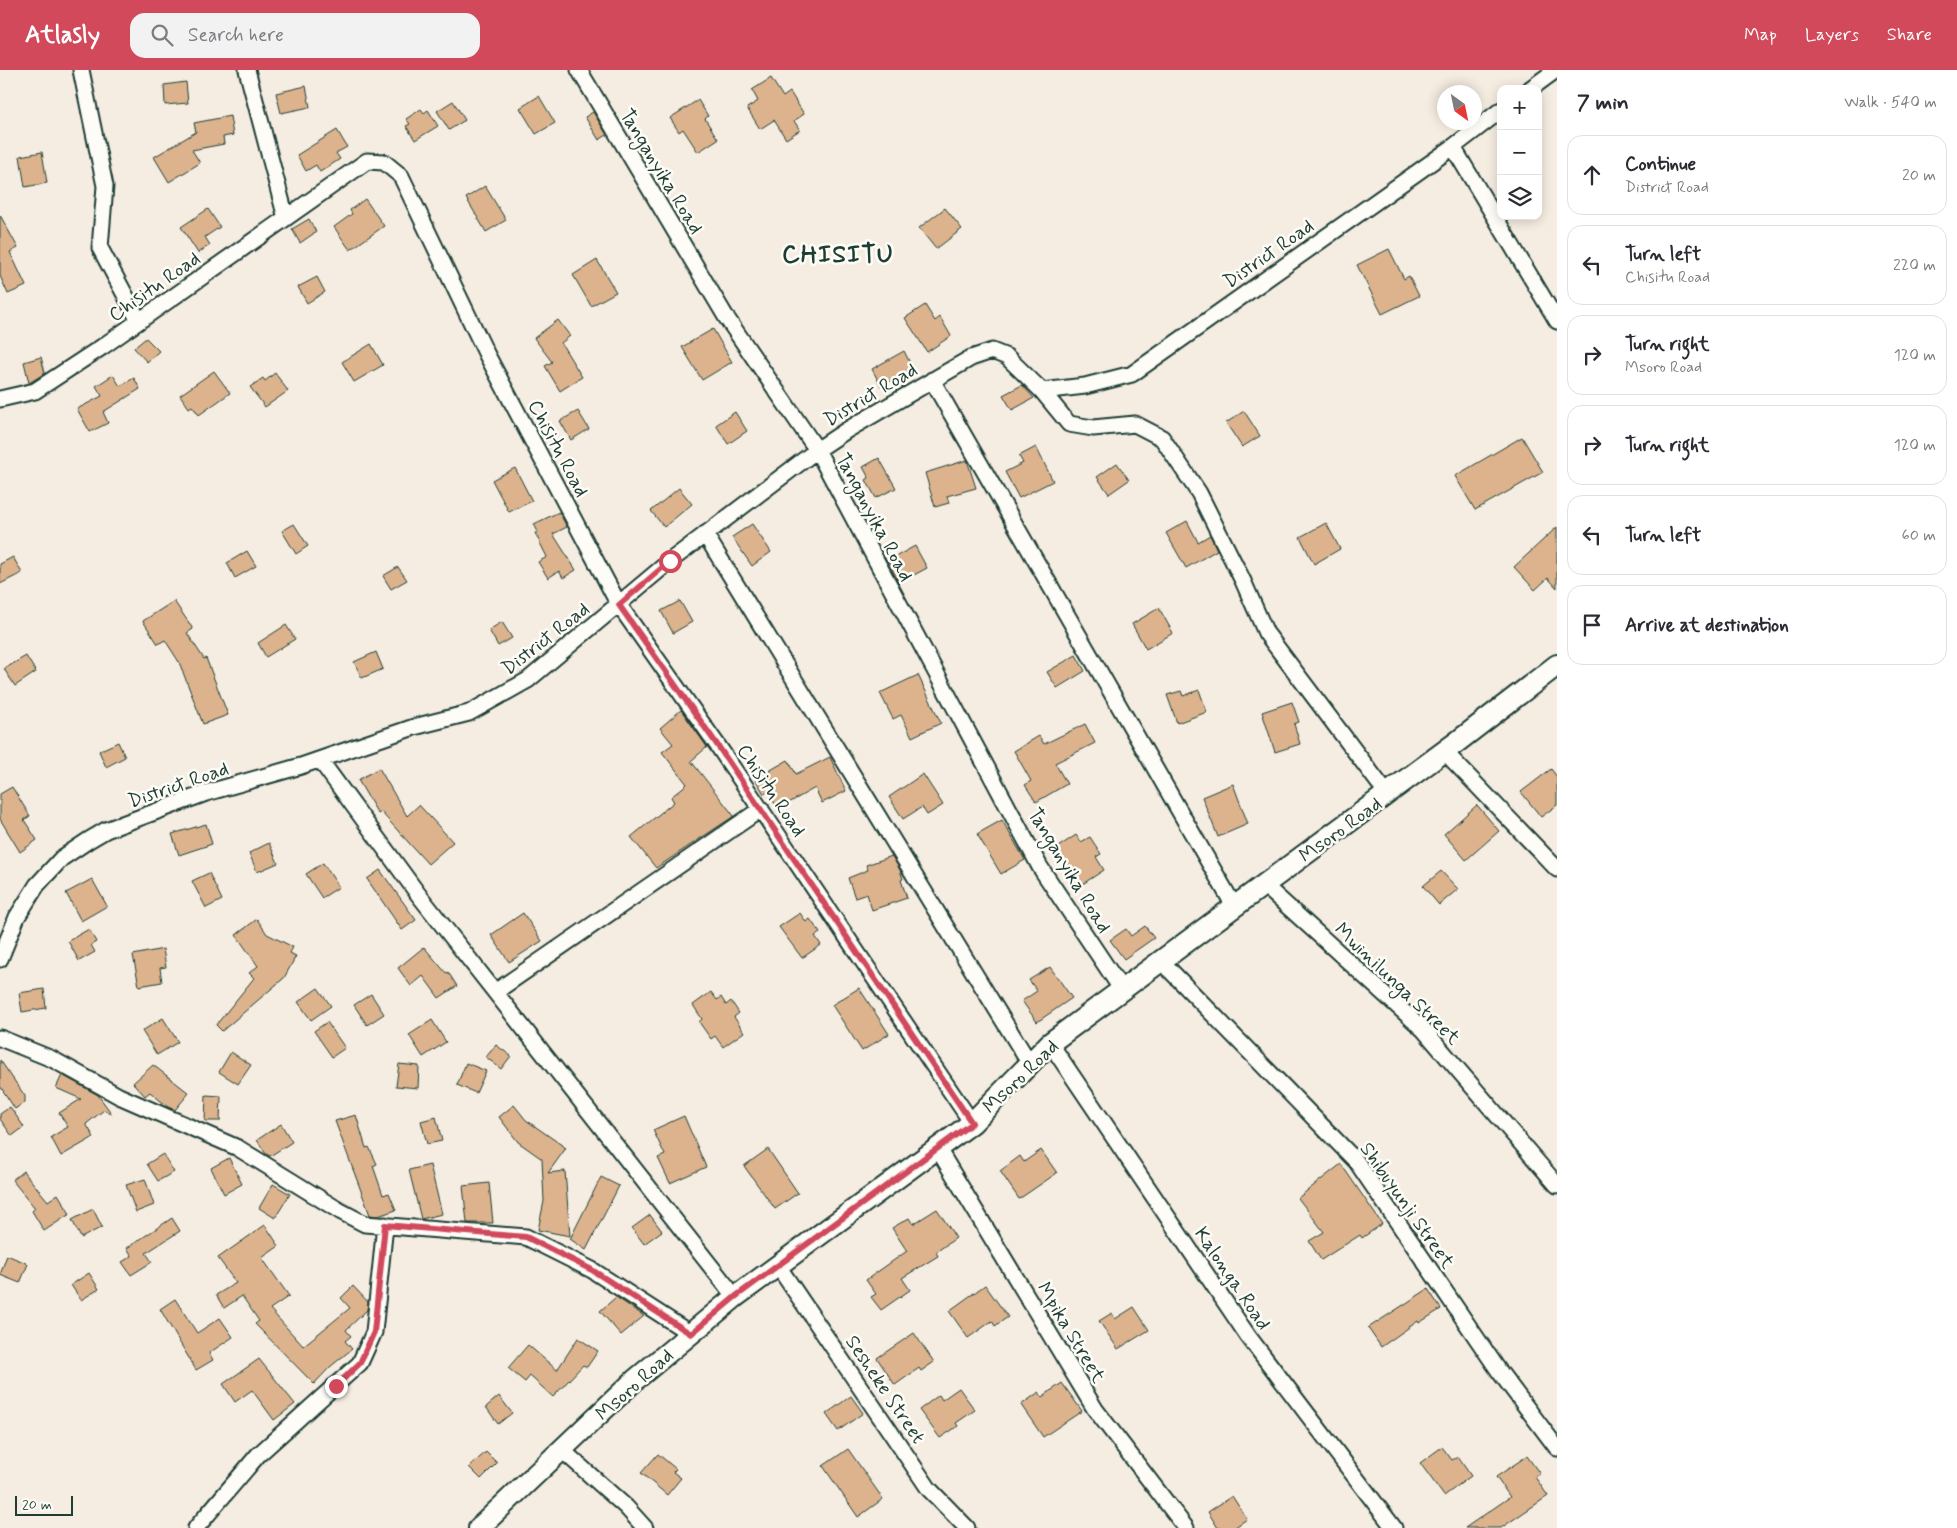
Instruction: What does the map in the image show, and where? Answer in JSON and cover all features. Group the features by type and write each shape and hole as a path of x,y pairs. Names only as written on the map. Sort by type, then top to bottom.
{"street":[{"path":"81,70 105,186 100,248 139,321"},
{"path":"247,70 286,218"},
{"name":"Tanganyika Road","path":"579,70 726,317 817,450 1040,867 1122,990"},
{"path":"1535,85 1556,70"},
{"name":"District Road","path":"1042,391 1085,386 1132,374 1453,148 1497,113"},
{"path":"1453,148 1557,321"},
{"name":"Chisitu Road","path":"0,399 35,391 139,321 367,161 384,162 401,176 487,355 619,605 761,809 972,1123"},
{"name":"District Road","path":"0,959 17,917 37,885 62,858 88,840 106,830 206,793 320,760 414,727 469,713 528,680 705,534 817,450 846,430 932,380 971,358 992,351 1007,357 1042,391 1069,424 1093,428 1135,424 1162,438 1199,493 1266,633 1387,794"},
{"path":"932,380 1234,906"},
{"path":"705,534 1030,1064"},
{"name":"Msoro Road","path":"479,1528 635,1380 735,1297 972,1123 1050,1043 1444,752 1557,665"},
{"path":"1444,752 1557,869"},
{"path":"320,760 418,894 735,1297"},
{"path":"495,992 761,809"},
{"name":"Mwinilunga Street","path":"1264,885 1424,1030 1557,1185"},
{"name":"Shibuyunji Street","path":"1161,961 1356,1161 1499,1371 1557,1448"},
{"path":"0,1038 52,1059 119,1096 238,1148 364,1224 526,1237 592,1270 691,1334"},
{"name":"Kalonga Road","path":"1050,1043 1248,1336 1394,1528"},
{"name":"Mpika Street","path":"938,1148 1095,1409 1186,1528"},
{"path":"196,1528 258,1455 360,1363 374,1332 385,1225"},
{"name":"Sesheke Street","path":"778,1266 929,1489 968,1528"},
{"path":"562,1450 626,1507 645,1528"}],"building":[{"path":"771,78 783,97 790,92 804,114 794,121 800,130 786,139 774,120 760,129 747,108 758,101 752,90"},
{"path":"186,82 188,103 165,105 164,85"},
{"path":"306,86 310,107 281,113 276,93"},
{"path":"539,96 555,123 536,134 520,108"},
{"path":"698,100 708,116 705,119 718,139 698,152 683,129 679,132 670,118"},
{"path":"453,101 465,120 449,130 437,111"},
{"path":"421,109 424,113 428,110 438,126 415,140 406,126 410,124 406,119"},
{"path":"593,112 607,135 599,140 585,117"},
{"path":"230,116 233,135 223,137 224,144 192,150 200,163 169,182 154,157 196,132 194,123"},
{"path":"337,130 347,147 336,153 340,159 320,172 316,165 306,171 297,155"},
{"path":"42,152 47,183 25,187 20,156"},
{"path":"485,186 506,220 486,232 466,198"},
{"path":"365,199 384,226 350,250 334,227 352,214 350,210"},
{"path":"945,208 962,229 936,249 919,228"},
{"path":"208,209 220,227 205,237 210,245 198,253 181,227"},
{"path":"0,215 18,248 10,252 26,286 8,294 0,276"},
{"path":"309,219 316,232 300,243 292,229"},
{"path":"1389,249 1404,279 1409,276 1419,296 1382,314 1357,265"},
{"path":"597,260 616,292 591,306 573,275"},
{"path":"317,277 325,292 307,303 298,287"},
{"path":"925,305 935,321 940,317 951,336 927,352 905,318"},
{"path":"558,320 570,336 561,343 582,377 560,391 545,366 552,362 534,338"},
{"path":"713,329 732,362 702,380 682,347"},
{"path":"146,338 159,351 147,362 134,348"},
{"path":"371,344 383,365 354,382 342,362"},
{"path":"904,351 913,369 881,386 872,369"},
{"path":"41,357 45,373 29,383 24,362"},
{"path":"214,371 230,393 199,415 192,406 189,408 180,395"},
{"path":"275,373 288,391 265,407 250,387 263,378 265,381"},
{"path":"113,375 120,386 134,378 140,389 103,412 108,423 90,432 77,409 102,396 96,386"},
{"path":"1022,385 1034,398 1012,410 1003,395"},
{"path":"578,411 589,429 571,440 560,421"},
{"path":"1244,411 1260,436 1242,447 1226,423"},
{"path":"735,412 747,431 728,444 716,425"},
{"path":"1522,437 1543,472 1475,510 1455,476"},
{"path":"1036,447 1053,481 1019,498 1005,472 1023,463 1019,456"},
{"path":"879,458 896,488 876,498 866,480 869,478 863,467"},
{"path":"967,460 976,488 947,496 949,503 935,507 925,473"},
{"path":"1117,463 1129,480 1109,494 1097,477"},
{"path":"515,468 532,501 509,512 492,480"},
{"path":"679,488 692,504 664,527 651,511"},
{"path":"559,512 567,527 553,534 576,570 563,578 559,571 548,578 538,562 547,557 535,533 538,532 534,524"},
{"path":"1187,521 1198,542 1210,535 1217,550 1186,568 1166,533"},
{"path":"1326,523 1340,549 1314,564 1300,537"},
{"path":"294,524 308,546 296,554 282,531"},
{"path":"752,524 771,552 752,566 732,537"},
{"path":"1557,527 1557,588 1548,578 1535,590 1514,567"},
{"path":"915,546 927,568 899,583 888,561"},
{"path":"247,551 256,566 235,578 227,563"},
{"path":"13,557 22,573 0,584 0,564"},
{"path":"398,567 407,580 391,589 383,576"},
{"path":"174,601 193,629 187,633 204,659 206,658 228,715 203,724 179,662 165,640 158,644 143,621"},
{"path":"680,601 692,622 673,633 661,611"},
{"path":"1159,608 1173,633 1146,649 1132,624"},
{"path":"502,622 512,638 498,646 489,630"},
{"path":"286,625 295,639 266,657 258,643"},
{"path":"376,652 383,669 362,678 354,662"},
{"path":"1076,655 1085,671 1057,688 1047,672"},
{"path":"26,656 36,672 15,686 4,669"},
{"path":"918,675 941,723 912,737 901,715 893,719 880,693"},
{"path":"1199,690 1207,712 1177,723 1167,695 1181,691 1183,696"},
{"path":"1292,702 1299,722 1294,724 1300,744 1275,752 1262,712"},
{"path":"681,710 707,747 691,761 734,816 656,868 631,837 674,802 671,797 687,784 662,752 673,744 660,728"},
{"path":"1085,724 1095,743 1055,763 1067,784 1036,802 1025,785 1031,781 1014,751 1039,736 1044,744"},
{"path":"118,742 125,757 106,767 99,751"},
{"path":"830,757 846,791 822,803 815,788 778,809 768,792 764,794 755,779 788,760 796,774"},
{"path":"379,768 407,816 419,805 453,842 428,864 381,812 378,814 358,780"},
{"path":"1551,769 1557,777 1557,805 1541,817 1521,792"},
{"path":"923,774 943,805 927,815 922,807 903,819 889,797"},
{"path":"1233,784 1248,824 1218,837 1202,797"},
{"path":"12,787 30,816 24,820 37,840 20,852 0,819 0,794"},
{"path":"1477,805 1499,831 1466,860 1444,834"},
{"path":"1002,820 1025,860 1001,874 977,834"},
{"path":"206,824 212,844 179,855 172,834"},
{"path":"1076,835 1081,842 1090,837 1101,854 1096,857 1104,870 1078,887 1055,849"},
{"path":"269,843 278,863 257,872 249,853"},
{"path":"892,856 900,870 907,898 872,910 867,894 855,898 848,878 868,870 866,865"},
{"path":"323,863 339,887 322,898 306,874"},
{"path":"380,870 416,920 402,930 367,879"},
{"path":"1441,871 1458,889 1439,905 1423,886"},
{"path":"209,873 222,900 206,908 192,881"},
{"path":"92,879 107,906 81,921 66,893"},
{"path":"523,913 542,941 509,962 491,935"},
{"path":"800,913 806,922 810,919 820,933 815,936 821,945 802,958 779,927"},
{"path":"257,919 267,934 293,947 290,953 296,956 284,978 222,1031 216,1025 254,978 249,973 258,966 236,935"},
{"path":"1145,926 1154,938 1124,959 1110,940 1126,929 1131,936"},
{"path":"89,929 96,942 91,945 95,952 79,961 68,941"},
{"path":"424,947 446,973 448,972 457,986 439,998 423,976 411,986 398,968"},
{"path":"163,949 166,967 160,968 162,982 139,986 133,955"},
{"path":"1050,967 1072,998 1037,1022 1022,1001 1037,991 1029,980"},
{"path":"318,988 331,1006 311,1020 298,1002"},
{"path":"859,988 889,1034 862,1051 832,1005"},
{"path":"44,989 46,1008 22,1012 19,993"},
{"path":"711,992 717,1000 721,997 726,1005 731,1001 739,1013 734,1017 744,1032 723,1047 715,1036 711,1039 699,1022 702,1019 693,1005"},
{"path":"371,994 384,1014 367,1025 354,1005"},
{"path":"163,1018 178,1042 157,1055 142,1031"},
{"path":"432,1020 446,1042 423,1057 409,1035"},
{"path":"327,1022 345,1048 332,1057 314,1031"},
{"path":"496,1045 511,1056 501,1069 486,1057"},
{"path":"231,1052 251,1065 238,1084 219,1072"},
{"path":"0,1060 25,1096 25,1102 15,1109 0,1086"},
{"path":"466,1063 486,1071 476,1093 457,1085"},
{"path":"399,1064 419,1066 418,1088 396,1086"},
{"path":"153,1065 189,1093 175,1110 168,1107 150,1092 145,1096 133,1083"},
{"path":"62,1075 98,1095 112,1114 104,1110 86,1124 94,1137 61,1156 51,1137 68,1127 59,1113 81,1099 56,1088"},
{"path":"206,1095 221,1096 220,1121 205,1121"},
{"path":"514,1105 526,1120 566,1148 548,1173 565,1171 570,1236 538,1230 544,1201 542,1159 518,1142 499,1117"},
{"path":"10,1107 24,1127 12,1136 0,1119 0,1114"},
{"path":"356,1115 366,1148 369,1147 377,1164 373,1166 383,1195 389,1193 396,1210 378,1216 370,1215 335,1121"},
{"path":"684,1116 706,1167 670,1183 658,1158 665,1155 653,1130"},
{"path":"436,1117 442,1141 427,1144 421,1121"},
{"path":"281,1124 292,1142 270,1156 266,1154 257,1140"},
{"path":"768,1149 798,1193 775,1209 744,1166"},
{"path":"1041,1150 1057,1173 1019,1199 1000,1171 1020,1156 1024,1162"},
{"path":"163,1154 174,1172 158,1181 147,1164"},
{"path":"229,1158 242,1184 224,1194 211,1168"},
{"path":"1341,1164 1382,1224 1362,1238 1360,1235 1321,1260 1309,1241 1324,1232 1298,1198"},
{"path":"430,1165 442,1214 421,1219 409,1170"},
{"path":"23,1171 48,1201 58,1194 70,1214 44,1231 32,1211 35,1208 12,1180"},
{"path":"601,1177 619,1186 586,1250 570,1239"},
{"path":"145,1179 154,1205 136,1212 126,1185"},
{"path":"489,1183 493,1223 467,1223 463,1186"},
{"path":"273,1184 290,1194 275,1218 259,1208"},
{"path":"93,1209 102,1227 81,1238 72,1220"},
{"path":"937,1209 956,1238 936,1252 938,1256 902,1278 910,1290 881,1310 871,1297 876,1294 866,1280 907,1251 892,1228 909,1218 913,1224"},
{"path":"650,1215 662,1231 644,1244 632,1228"},
{"path":"172,1218 180,1231 146,1253 152,1262 131,1275 122,1262 132,1256 127,1248"},
{"path":"265,1225 279,1246 262,1258 289,1296 270,1309 303,1346 350,1308 341,1298 353,1286 368,1302 367,1310 346,1330 351,1336 345,1341 352,1349 330,1367 314,1384 255,1324 259,1321 242,1296 224,1308 216,1295 236,1283 218,1258"},
{"path":"7,1255 28,1264 20,1283 0,1275"},
{"path":"89,1273 99,1289 81,1300 71,1285"},
{"path":"985,1285 1008,1317 995,1326 992,1321 968,1338 949,1311"},
{"path":"1428,1289 1441,1309 1419,1323 1418,1321 1381,1347 1368,1328"},
{"path":"616,1297 644,1316 621,1335 600,1311"},
{"path":"175,1299 197,1333 220,1318 233,1337 209,1353 213,1360 196,1370 160,1309"},
{"path":"1134,1307 1149,1330 1118,1349 1099,1321 1112,1313 1115,1319"},
{"path":"914,1333 934,1362 921,1371 919,1368 895,1385 877,1358"},
{"path":"578,1338 598,1351 587,1367 583,1365 553,1397 530,1376 525,1382 508,1368 528,1345 557,1370"},
{"path":"259,1359 295,1404 274,1420 252,1390 235,1402 223,1384"},
{"path":"1062,1383 1082,1411 1043,1437 1021,1405 1039,1392 1042,1397"},
{"path":"959,1388 975,1410 956,1423 958,1426 940,1438 919,1410 939,1395 942,1400"},
{"path":"499,1396 512,1413 498,1424 486,1407"},
{"path":"851,1396 863,1413 838,1431 826,1414"},
{"path":"1442,1447 1452,1460 1458,1457 1471,1476 1444,1496 1420,1463"},
{"path":"848,1449 883,1499 858,1517 823,1466"},
{"path":"486,1452 497,1463 481,1479 469,1467"},
{"path":"658,1454 676,1469 673,1472 681,1478 667,1495 641,1473"},
{"path":"1527,1456 1540,1474 1535,1477 1548,1496 1501,1528 1465,1528 1510,1497 1496,1477"},
{"path":"1232,1496 1247,1519 1234,1528 1218,1528 1208,1512"}],"district":[{"name":"CHISITU","path":"838,253"}],"route":[{"path":"336,1386 360,1363 374,1332 385,1225 526,1237 592,1270 691,1334 735,1297 972,1123 718,746 619,605 670,561"}]}
